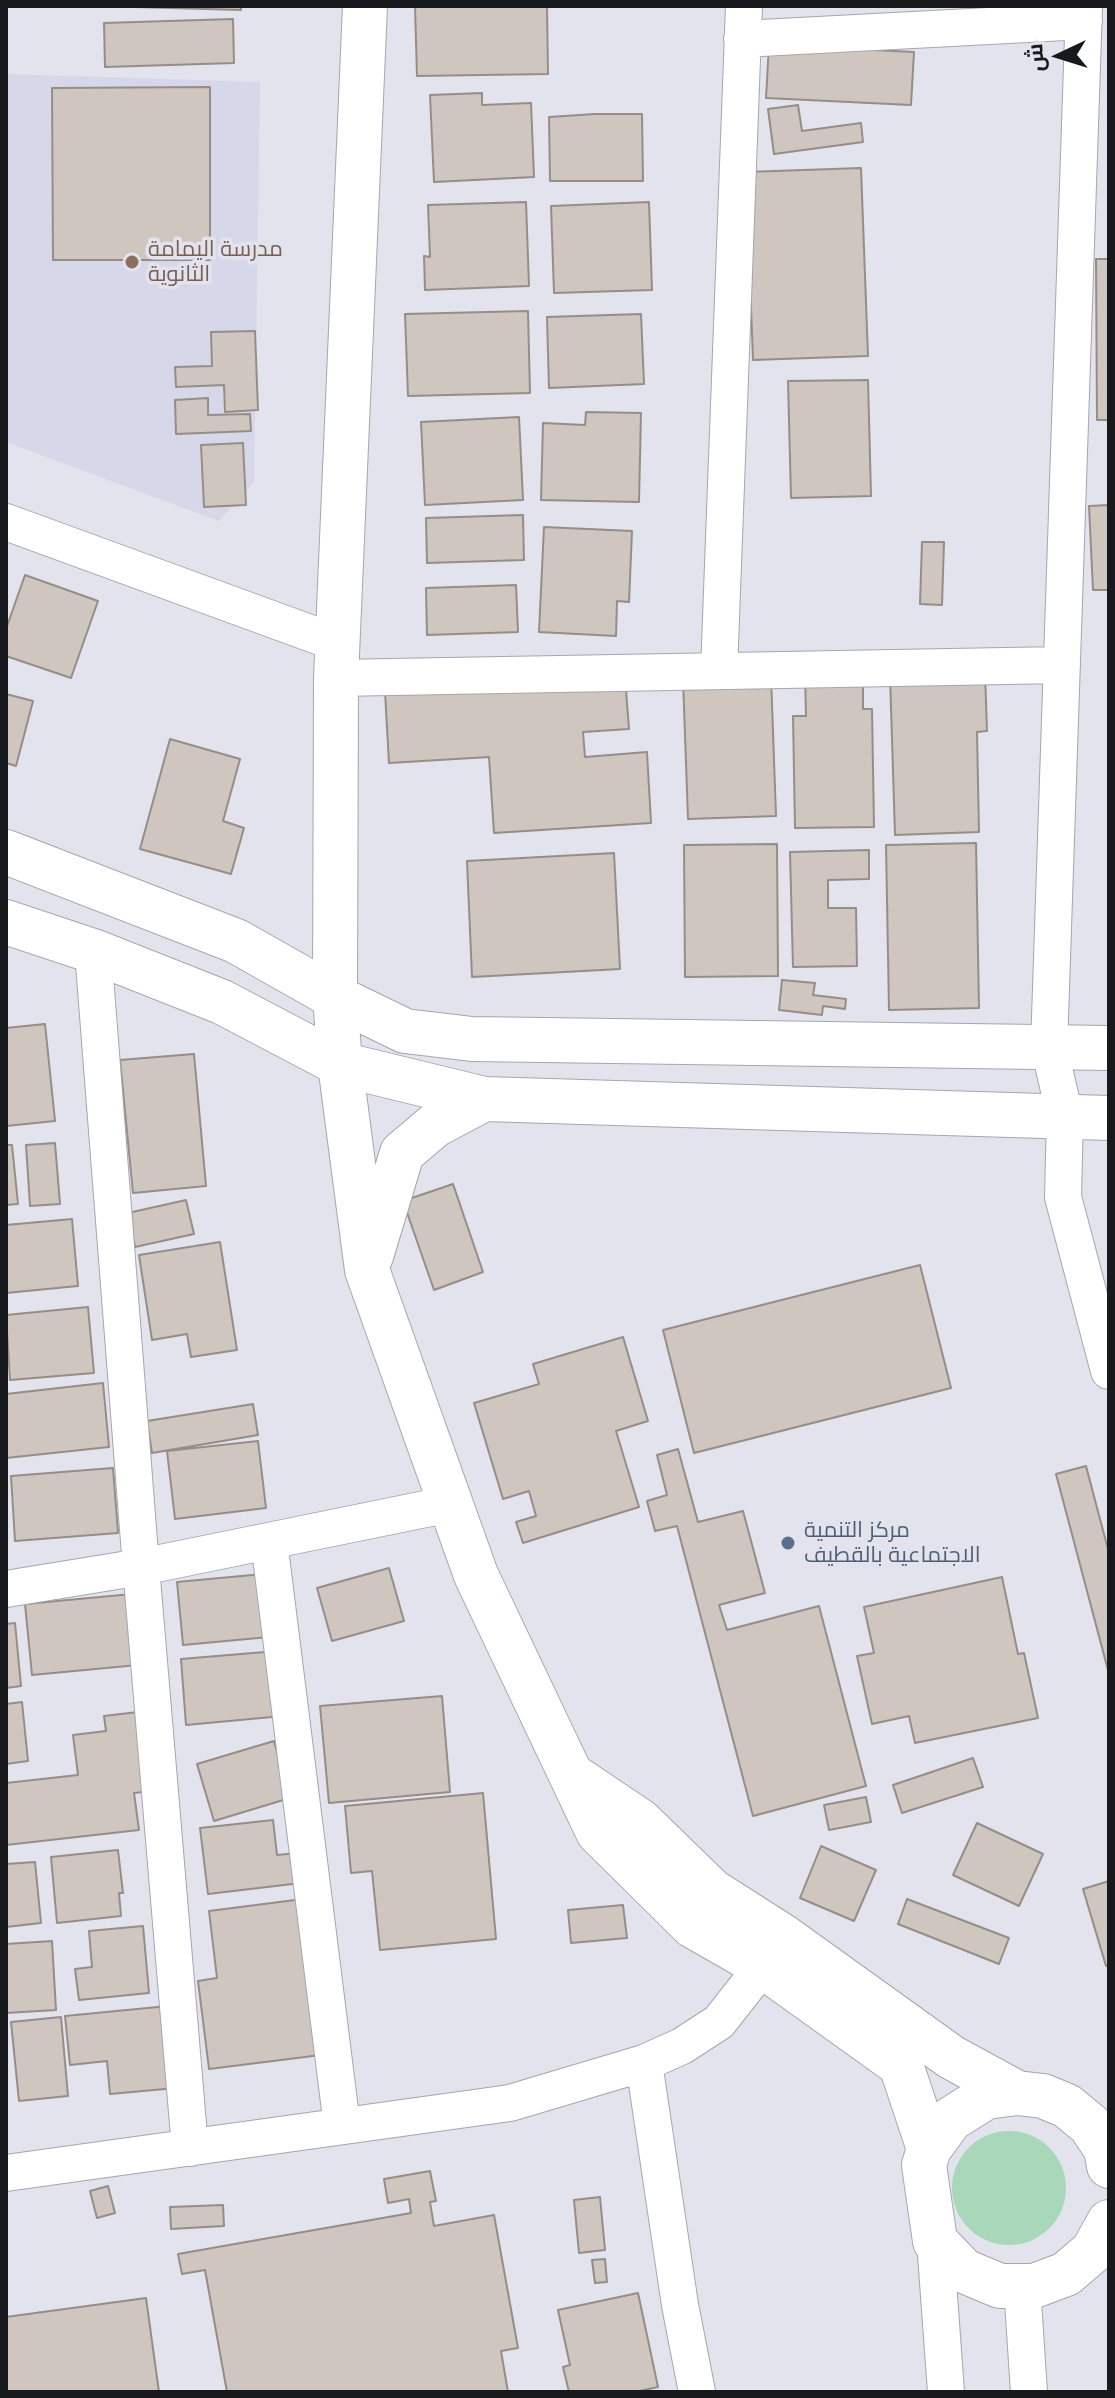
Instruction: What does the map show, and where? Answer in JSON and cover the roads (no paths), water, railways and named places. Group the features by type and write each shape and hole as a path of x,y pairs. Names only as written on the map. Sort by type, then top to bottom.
{"street":[{"path":"365,6 336,660 335,997 340,1064 367,1270 476,1575 598,1832 693,1926 763,1966 901,2065 929,2149"},
{"path":"719,671 743,22 1084,13 1094,145 1062,665 1049,1047 1065,1116 1063,1197 1109,1371"},
{"path":"6,522 336,660 719,671 1062,665"},
{"path":"6,852 236,941 335,997 405,1031 472,1039 1109,1048"},
{"path":"6,922 93,951 222,1002 340,1064 484,1099 1109,1118"},
{"path":"93,951 190,2148"},
{"path":"367,1270 402,1153 435,1125 484,1099"},
{"path":"6,1589 141,1567 450,1504"},
{"path":"269,1541 342,2126"},
{"path":"571,1774 640,1821 712,1891 784,1937 951,2057 1017,2093"},
{"path":"6,2173 510,2103 644,2063 682,2046 719,2022 763,1966"},
{"path":"644,2063 680,2305 697,2392"},
{"path":"946,2392 935,2241 924,2165 929,2149 951,2119 986,2097 1017,2093 1043,2096 1067,2106 1099,2129 1109,2166"},
{"path":"935,2241 964,2271 1000,2286 1034,2286 1066,2274 1093,2251 1109,2222"},
{"path":"1022,2286 1029,2392"}],"place":[{"name":"مدرسة اليمامة الثانوية","path":"132,262"},
{"name":"مركز التنمية الاجتماعية بالقطيف","path":"788,1543"}]}
